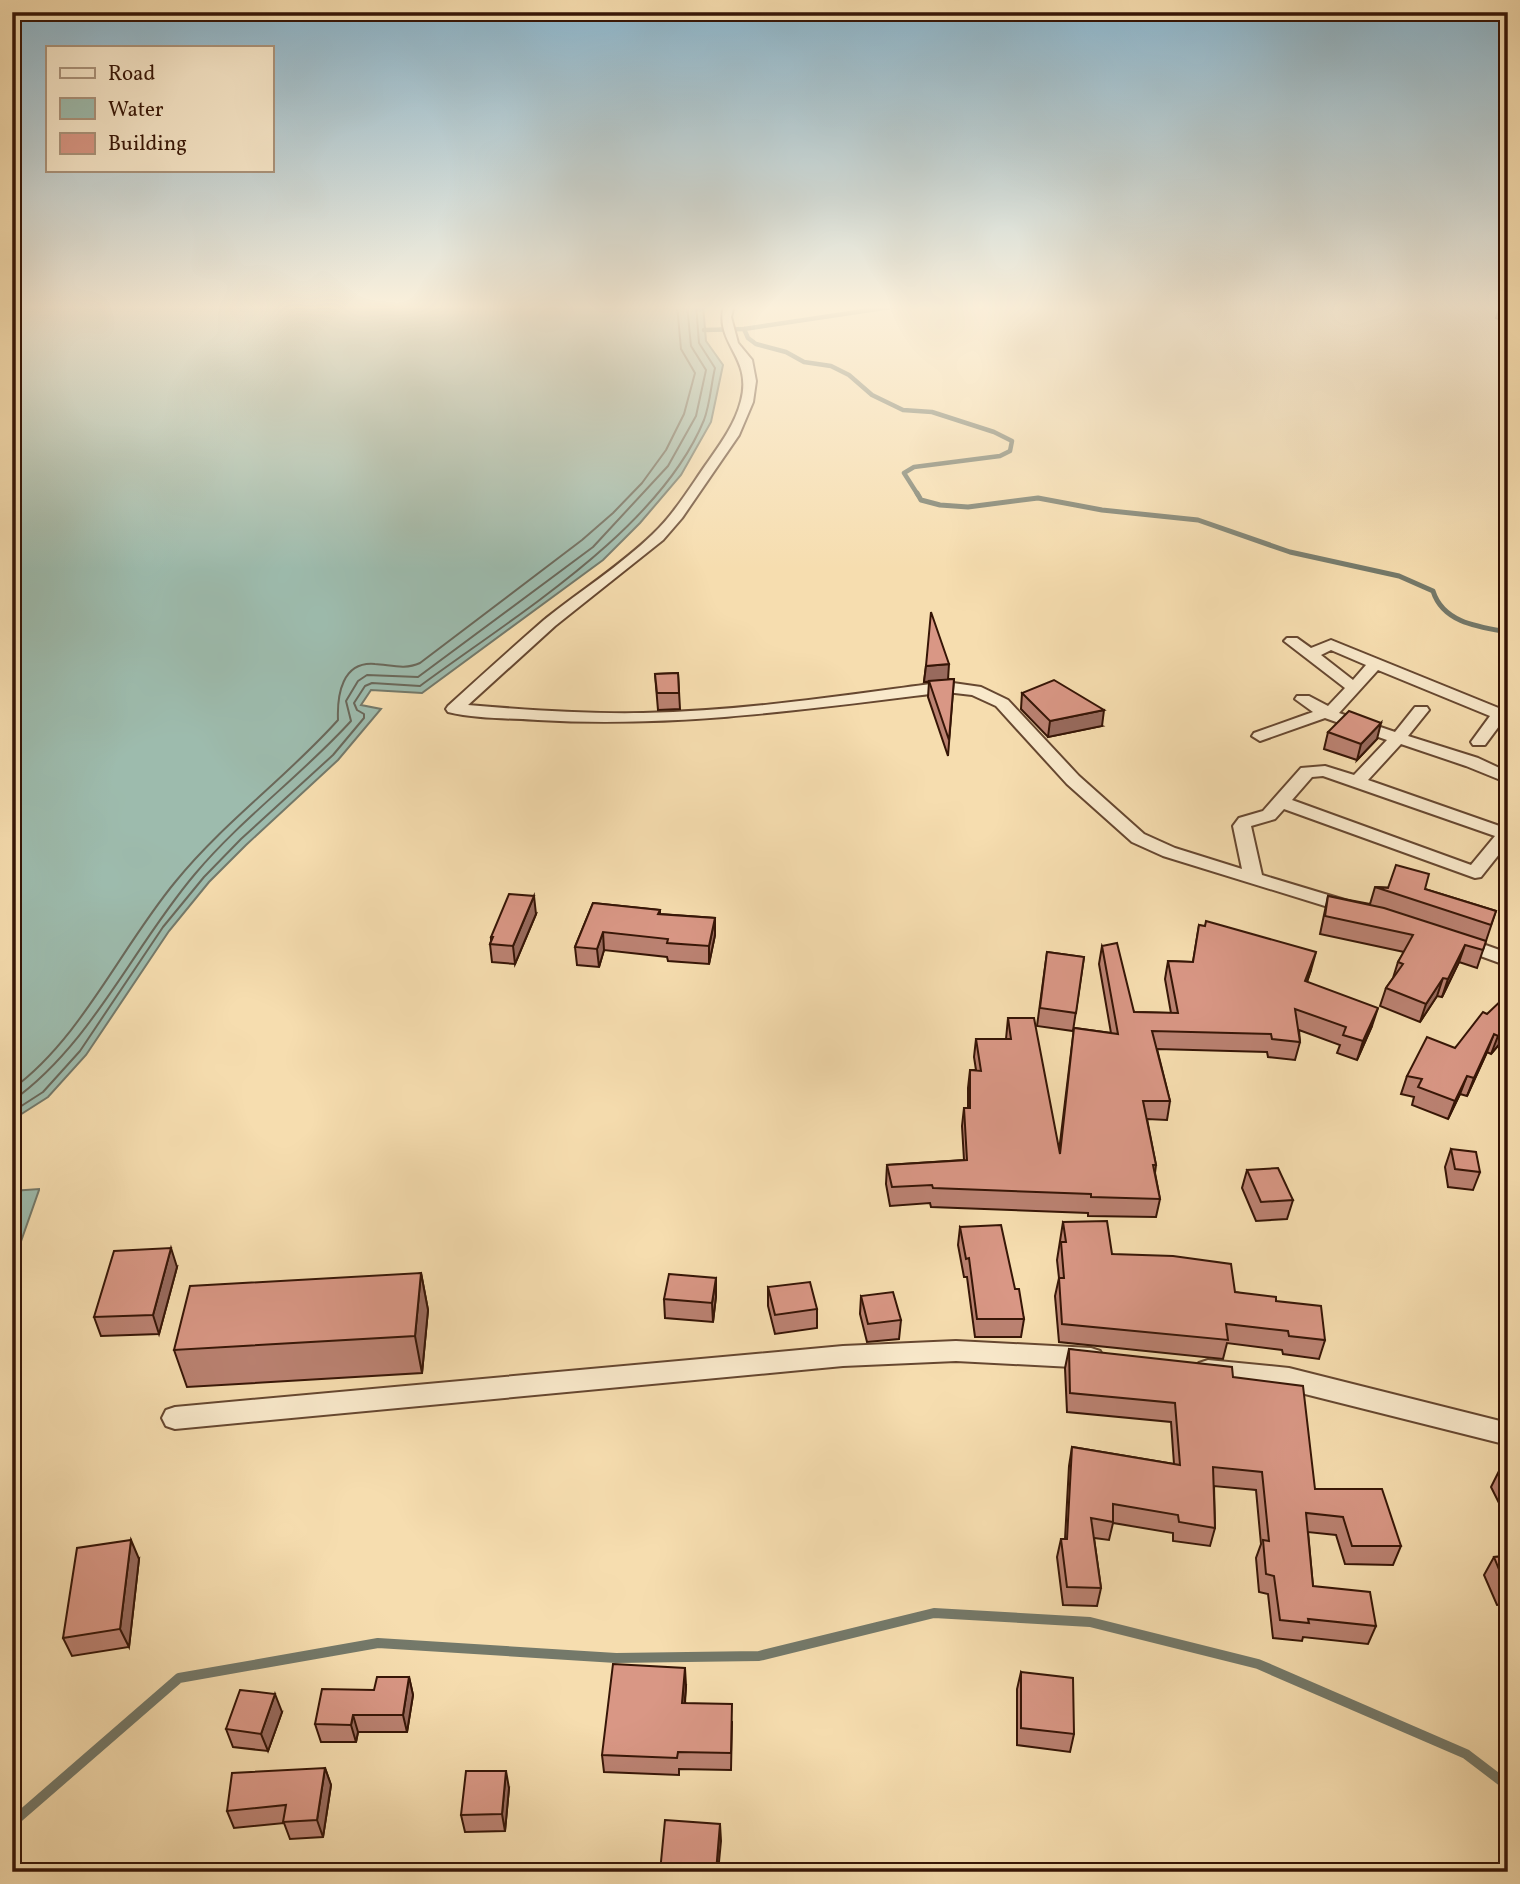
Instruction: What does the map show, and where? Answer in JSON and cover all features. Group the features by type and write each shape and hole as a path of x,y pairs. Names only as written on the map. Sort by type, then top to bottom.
{"street":[{"path":"748,393 733,435 677,515 658,537 550,623 454,709 593,718 645,718 779,707 946,687 969,688 988,694 1002,703 1073,780 1138,838 1169,852 1371,914"},
{"path":"1310,654 1348,637"},
{"path":"1292,642 1354,688"},
{"path":"1331,645 1504,710 1479,742"},
{"path":"1260,736 1333,710 1376,664"},
{"path":"1303,699 1338,719 1472,762 1508,778"},
{"path":"1357,782 1421,710"},
{"path":"1253,877 1242,826 1245,822 1269,814 1307,772 1325,771 1507,835 1475,873 1282,802"},
{"path":"1446,937 1508,960"},
{"path":"175,1418 843,1356 956,1351 1117,1360"},
{"path":"1183,1367 1289,1379 1508,1434"}],"water":[{"path":"12,393 717,393 711,422 681,475 640,523 603,560 422,693 371,690 361,705 381,709 338,760 209,882 169,931 86,1055 48,1097 12,1120"},
{"path":"39,1190 12,1267 12,1191"}],"building":[{"path":"931,612 949,664 926,666"},
{"path":"678,673 679,693 657,693 655,674"},
{"path":"954,679 949,740 929,681"},
{"path":"1054,680 1104,710 1050,721 1022,693"},
{"path":"1349,711 1381,723 1361,744 1328,732"},
{"path":"1396,865 1429,874 1425,889 1496,911 1491,925 1375,887 1388,888"},
{"path":"509,894 534,896 513,946 490,944 491,937"},
{"path":"1328,896 1384,908 1486,941 1483,950 1465,945 1448,979 1443,978 1426,1004 1386,988 1403,964 1398,962 1413,935 1325,916"},
{"path":"593,903 660,910 658,914 715,918 709,946 667,943 668,939 603,932 597,949 575,947"},
{"path":"1206,921 1316,952 1305,981 1378,1008 1363,1041 1343,1035 1346,1027 1295,1009 1300,1042 1272,1039 1271,1034 1152,1031 1170,1101 1143,1101 1160,1199 933,1188 932,1185 892,1187 887,1165 967,1160 964,1108 970,1108 970,1070 981,1071 976,1039 1011,1039 1008,1018 1034,1018 1060,1154 1074,1028 1118,1034 1102,946 1117,943 1134,1012 1178,1013 1168,961 1193,962 1199,925 1205,926"},
{"path":"1047,952 1084,957 1076,1013 1040,1008"},
{"path":"1508,994 1508,1024 1498,1036 1494,1034 1474,1078 1467,1076 1455,1101 1418,1087 1422,1079 1407,1076 1427,1037 1455,1048 1483,1012 1487,1014"},
{"path":"1451,1149 1476,1152 1480,1172 1455,1169"},
{"path":"1278,1168 1293,1200 1261,1202 1247,1170"},
{"path":"1107,1221 1112,1254 1173,1256 1231,1264 1235,1292 1276,1297 1276,1301 1321,1306 1325,1340 1289,1336 1288,1331 1226,1324 1228,1340 1062,1324 1059,1278 1064,1278 1061,1242 1066,1242 1063,1222"},
{"path":"1001,1225 1015,1289 1019,1289 1024,1319 977,1319 969,1258 966,1259 960,1227"},
{"path":"171,1248 153,1315 94,1317 114,1251"},
{"path":"421,1273 415,1336 174,1350 190,1286"},
{"path":"669,1274 716,1278 712,1303 664,1299"},
{"path":"810,1282 817,1309 775,1315 768,1287"},
{"path":"893,1292 901,1320 868,1324 861,1296"},
{"path":"1069,1349 1232,1367 1233,1377 1303,1386 1315,1489 1382,1489 1401,1546 1352,1546 1343,1517 1306,1513 1313,1586 1370,1592 1376,1626 1308,1619 1309,1623 1280,1620 1274,1576 1266,1574 1263,1540 1269,1541 1262,1472 1213,1467 1215,1528 1179,1522 1178,1515 1113,1504 1113,1522 1091,1518 1101,1588 1067,1587 1061,1539 1067,1539 1072,1447 1180,1465 1175,1403 1070,1393"},
{"path":"1500,1469 1508,1469 1508,1485"},
{"path":"131,1540 120,1629 63,1638 77,1548"},
{"path":"1508,1556 1508,1586 1506,1587 1494,1557"},
{"path":"613,1664 685,1668 682,1703 732,1704 731,1753 678,1752 677,1758 602,1755"},
{"path":"1021,1672 1073,1678 1074,1734 1021,1728"},
{"path":"377,1677 409,1677 403,1715 353,1715 351,1725 315,1724 322,1689 374,1690"},
{"path":"240,1690 275,1694 261,1734 226,1729"},
{"path":"325,1768 317,1820 283,1822 286,1805 227,1811 232,1773"},
{"path":"466,1771 506,1771 502,1814 461,1815"},
{"path":"665,1820 720,1824 716,1872 660,1872"},
{"path":"610,1865 653,1867 652,1872 609,1872"}],"waterway":[{"path":"870,393 903,410 932,412 994,432 1012,441 1010,451 1000,456 914,467 904,473 918,495"},
{"path":"917,493 921,500 940,505 968,507 1038,498 1102,510 1198,520 1290,552 1399,576 1433,591 1438,602 1453,617 1463,622 1508,632"},
{"path":"12,1823 179,1678 378,1643 616,1658 759,1656 934,1613 1090,1622 1258,1664 1466,1754 1508,1786"}]}
